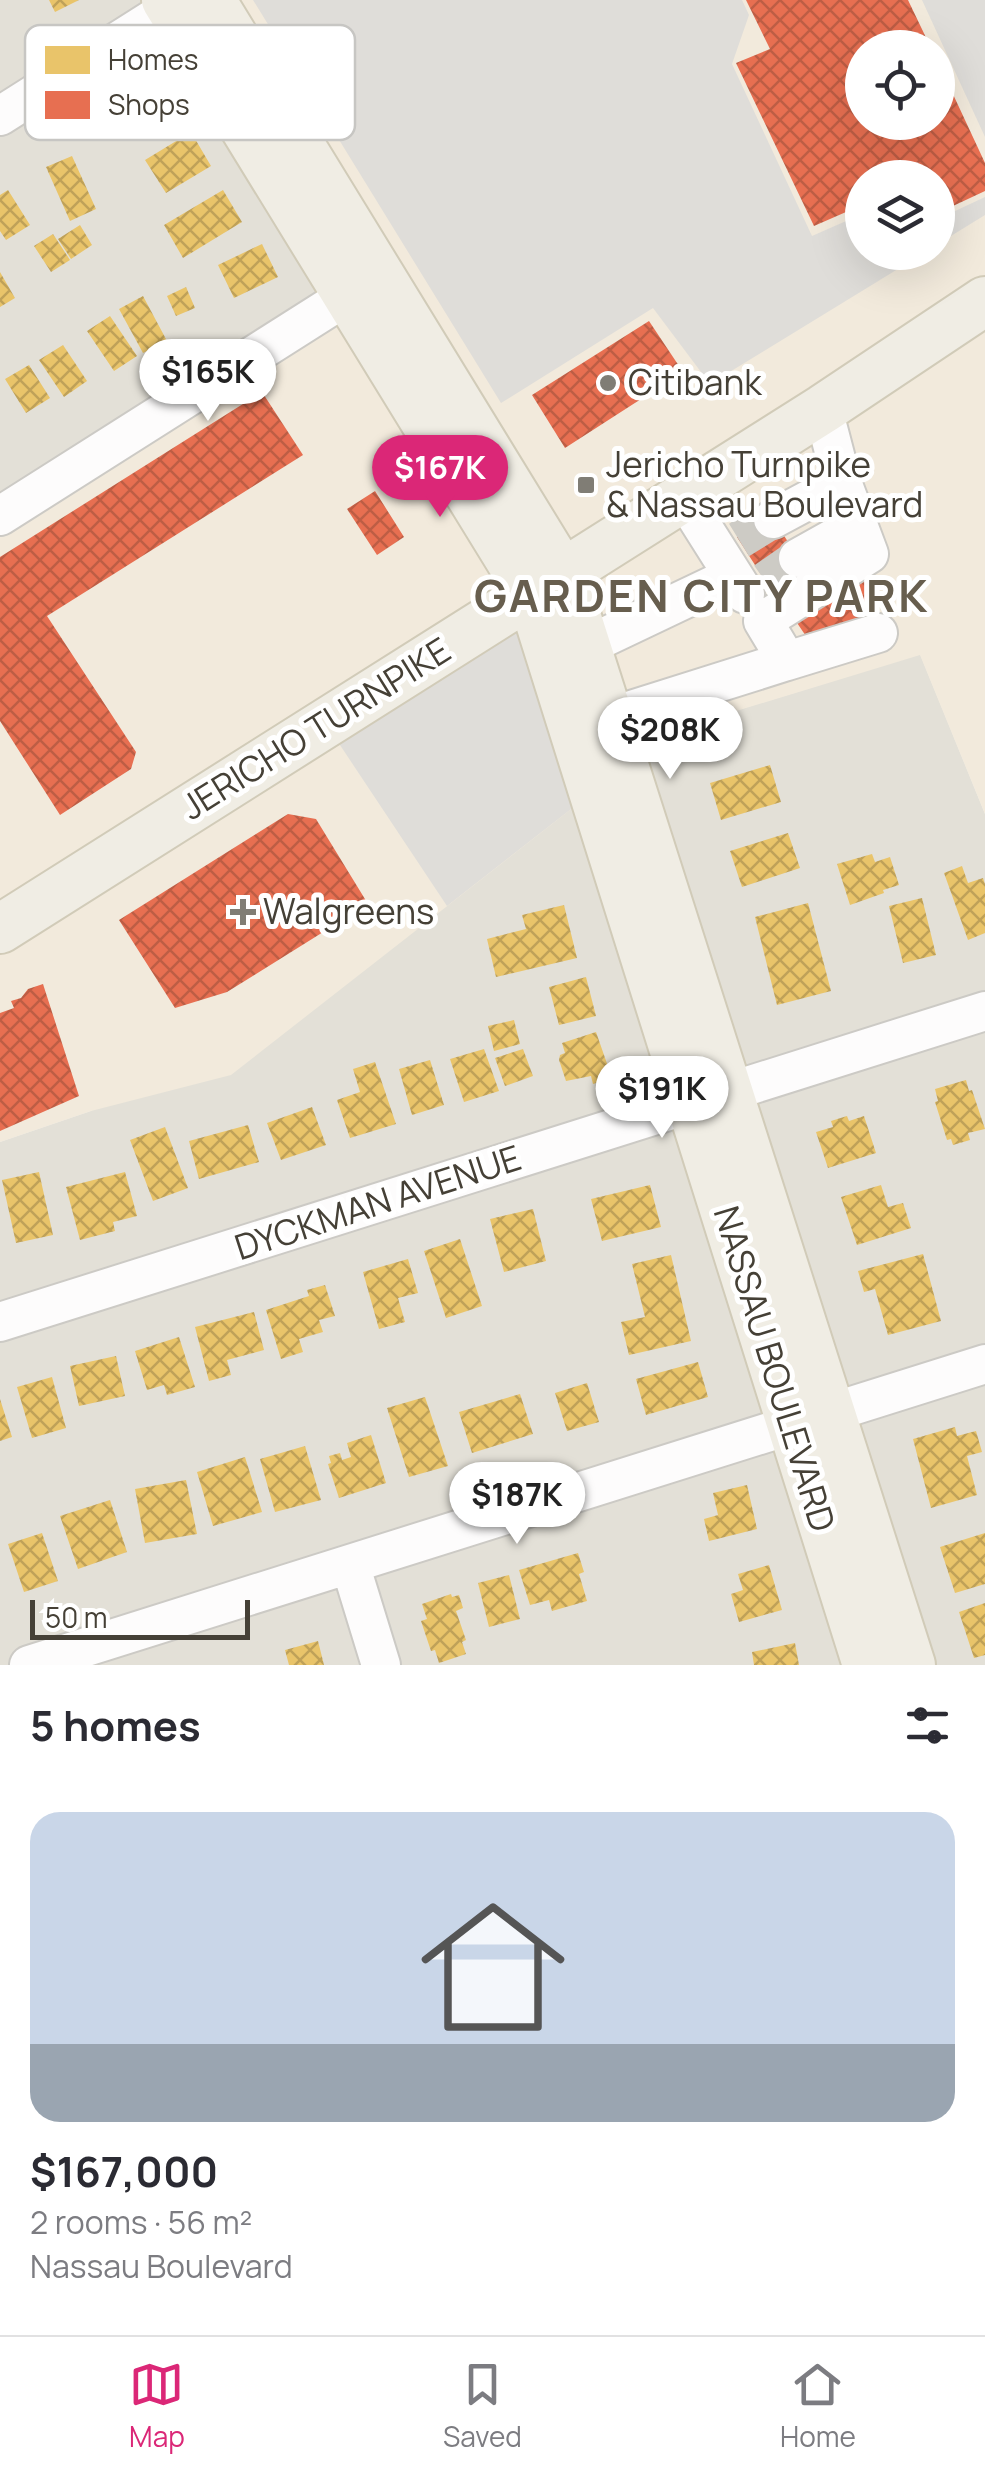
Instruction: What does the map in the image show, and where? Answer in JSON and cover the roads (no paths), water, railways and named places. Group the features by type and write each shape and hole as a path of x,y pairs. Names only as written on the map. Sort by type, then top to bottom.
{"main road":[{"name":"NASSAU BOULEVARD","path":"183,2 198,25"},
{"name":"NASSAU BOULEVARD","path":"271,140 586,646 609,717 710,1098"},
{"name":"JERICHO TURNPIKE","path":"0,929 823,409 985,301"},
{"name":"NASSAU BOULEVARD","path":"547,584 811,1419 867,1665"},
{"name":"NASSAU BOULEVARD","path":"811,1419 911,1665"}],"street":[{"path":"146,25 183,2"},
{"path":"0,116 25,100"},
{"path":"0,516 364,285"},
{"path":"586,646 743,574 869,554 823,409"},
{"path":"683,496 743,574 787,661"},
{"path":"786,539 850,503"},
{"path":"609,717 878,633"},
{"name":"DYCKMAN AVENUE","path":"0,1322 985,1011"},
{"path":"29,1665 985,1364"},
{"path":"350,1564 381,1665"}],"tunnel":[{"path":"739,540 773,519"},
{"path":"765,581 798,558"}],"place":[{"name":"Citibank","path":"608,383"},
{"name":"Jericho Turnpike & Nassau Boulevard","path":"586,485"},
{"name":"Walgreens","path":"243,912"}],"district":[{"name":"GARDEN CITY PARK","path":"702,596"}]}
